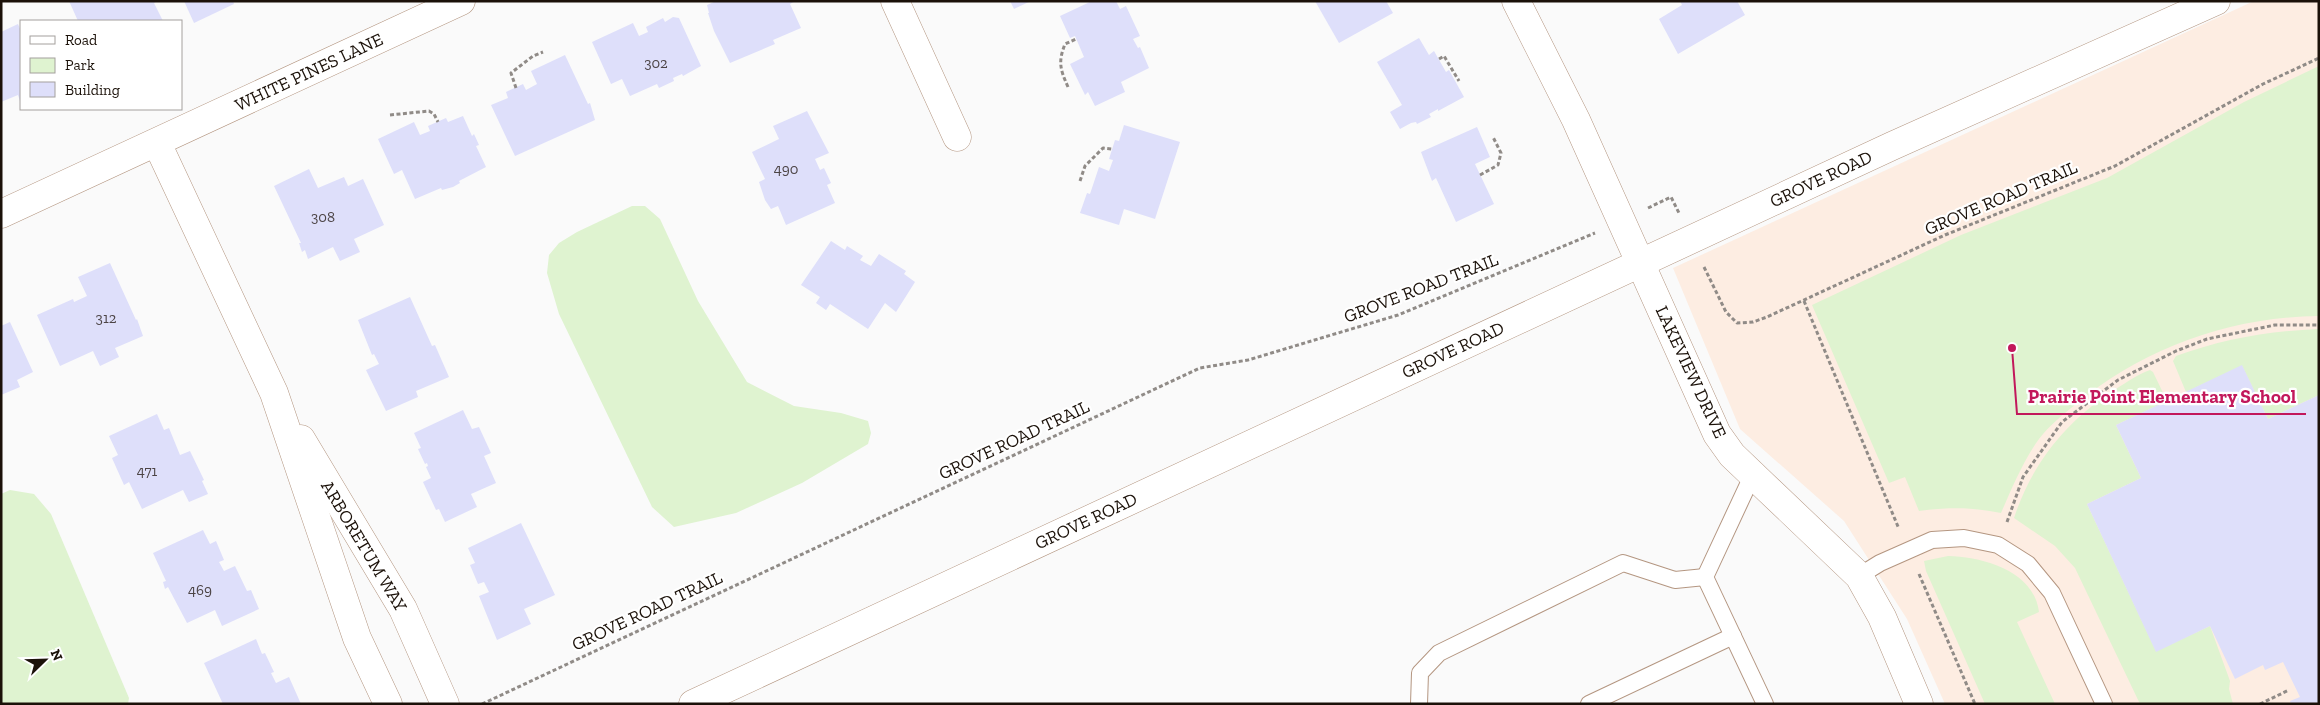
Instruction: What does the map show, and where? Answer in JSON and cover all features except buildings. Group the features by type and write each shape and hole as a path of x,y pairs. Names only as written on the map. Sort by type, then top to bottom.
{"street":[{"name":"WHITE PINES LANE","path":"1,214 461,1"},
{"path":"895,1 957,137"},
{"name":"LAKEVIEW DRIVE","path":"1516,1 1576,120 1717,434 1732,455 1859,576 1882,617 1919,704"},
{"name":"GROVE ROAD","path":"693,704 1892,146 2216,1"},
{"name":"ARBORETUM WAY","path":"157,143 274,393 403,609 445,704"},
{"name":"ARBORETUM WAY","path":"274,393 357,638 388,704"}],"lane":[{"path":"1705,577 1753,474"},
{"path":"1859,576 1901,553 1932,540 1964,538 1998,545 2028,564 2052,593 2104,704"},
{"path":"1419,704 1420,673 1439,653 1623,563 1675,580 1705,577"},
{"path":"1705,577 1766,704"},
{"path":"1590,704 1733,636"}],"path":[{"path":"1068,87 1062,73 1060,58 1065,44 1076,38"},
{"path":"516,88 512,73 533,56 543,52"},
{"path":"1439,59 1444,56 1459,81"},
{"name":"GROVE ROAD TRAIL","path":"1708,277 1726,312 1737,323 1753,322 1804,301 1945,235 2115,166 2263,84 2319,58"},
{"path":"390,115 429,111 434,114 438,122"},
{"path":"1480,175 1498,165 1501,153 1493,137"},
{"path":"1080,181 1085,166 1103,148 1112,149"},
{"name":"GROVE ROAD TRAIL","path":"482,704 1200,368 1248,360 1398,315 1574,244"},
{"path":"1804,301 1900,532"},
{"path":"2006,523 2023,477 2062,422 2118,380 2207,338 2275,325 2319,325"},
{"path":"1915,566 1975,704"},
{"path":"2260,704 2289,690"}],"shaded area":[{"path":"2254,1 2319,1 2319,704 1945,704 1907,619 1844,521 1740,429 1673,268"}],"green space":[{"path":"2319,66 2319,316 2253,322 2221,330 2189,339 2129,367 2075,405 2043,434 2023,465 2001,513 1960,508 1919,511 1905,477 1889,483 1812,305 1961,235 2107,178 2244,102"},
{"path":"632,206 645,206 660,219 698,301 747,382 794,406 841,413 868,421 871,433 868,444 802,483 736,513 674,527 652,507 559,314 547,273 549,255 559,243 577,232"},
{"path":"2319,329 2319,395 2268,419 2242,366 2186,392 2173,361 2176,356 2229,341 2264,334"},
{"path":"2150,370 2153,372 2167,401 2116,425 2141,478 2087,504 2156,651 2210,626 2230,681 2229,689 2233,704 2140,704 2075,568 2055,546 2014,518 2031,479 2053,444 2082,414 2098,401 2133,378"},
{"path":"10,490 34,494 51,514 129,698 128,704 1,704 1,494"},
{"path":"1948,556 1977,559 1991,563 2018,577 2028,586 2035,598 2039,612 2017,622 2055,704 1985,704 1926,571 1924,561"}],"place":[{"name":"Prairie Point Elementary School","path":"2012,348"}]}
